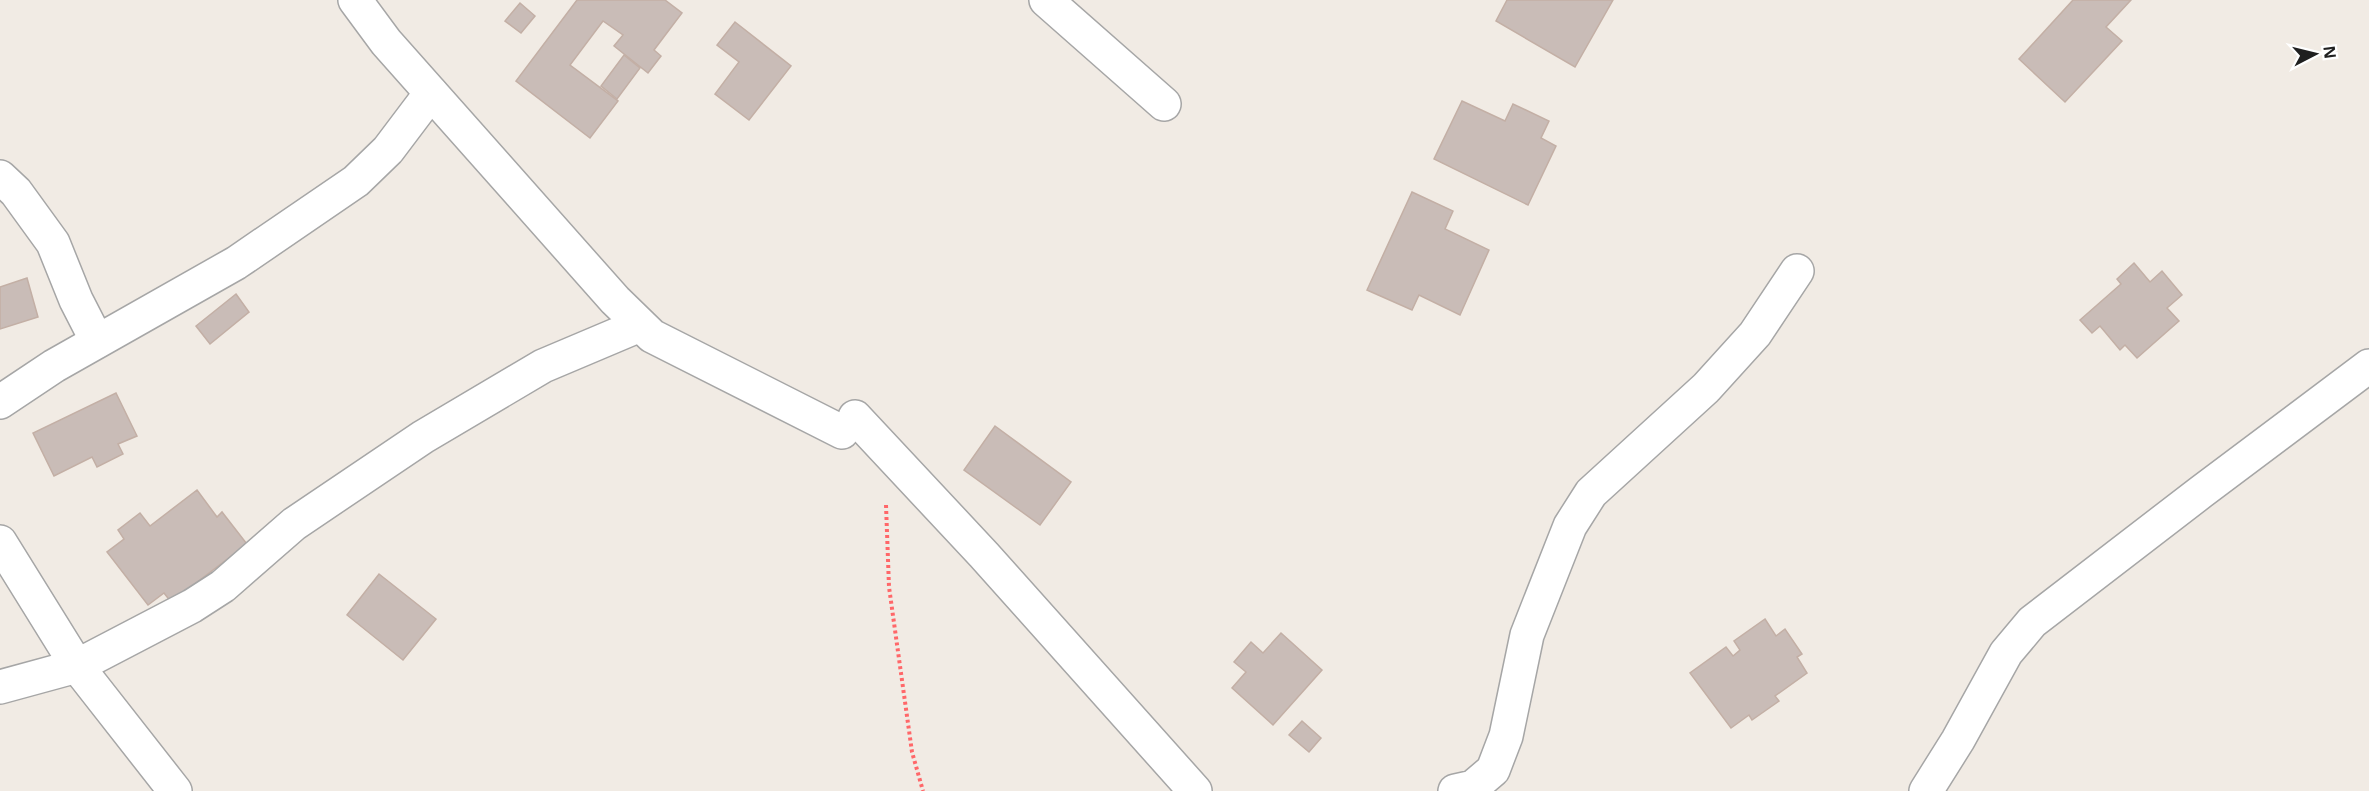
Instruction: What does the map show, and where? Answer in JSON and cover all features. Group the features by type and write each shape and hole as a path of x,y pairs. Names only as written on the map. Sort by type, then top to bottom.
{"street":[{"path":"355,0 386,42 615,300 640,325 652,336 848,425 885,450 984,555 1191,789"},
{"path":"1046,0 1164,104"},
{"path":"0,402 54,366 236,263 356,181 388,150 431,93"},
{"path":"0,177 16,192 53,243 76,300 97,341"},
{"path":"1455,791 1473,787 1493,770 1506,736 1527,635 1570,526 1591,493 1706,388 1755,334 1797,271"},
{"path":"0,687 77,666 192,606 223,586 294,524 423,437 543,366 640,325"},
{"path":"1926,791 1958,740 2006,653 2032,622 2369,366"},
{"path":"0,542 77,666 175,791"}],"path":[{"path":"885,450 889,587 912,752 923,791"}],"building":[{"path":"577,0 665,0 682,13 654,50 661,56 648,73 614,46 623,35 603,21 570,65 618,101 590,138 516,81"},
{"path":"1507,0 1613,0 1575,67 1496,21"},
{"path":"2073,0 2131,0 2106,27 2122,41 2065,102 2019,59"},
{"path":"520,3 535,16 521,33 505,21"},
{"path":"735,22 791,66 749,120 715,94 739,62 717,45"},
{"path":"624,55 640,68 617,99 601,86"},
{"path":"1462,101 1505,121 1513,104 1549,121 1541,138 1556,146 1528,205 1434,159"},
{"path":"1412,192 1453,211 1445,229 1489,250 1460,315 1419,295 1412,310 1367,290"},
{"path":"2134,263 2150,282 2162,271 2182,295 2167,308 2179,321 2137,358 2125,345 2120,350 2100,326 2092,333 2080,320 2121,284 2117,279"},
{"path":"27,278 38,317 0,329 0,287"},
{"path":"236,294 249,312 210,344 196,326"},
{"path":"116,393 137,436 118,444 123,454 97,467 92,457 54,476 33,433"},
{"path":"995,426 1071,482 1040,525 964,470"},
{"path":"197,490 217,517 222,512 247,544 171,602 164,593 148,605 107,552 124,539 118,530 140,513 150,526"},
{"path":"379,574 436,619 403,660 347,615"},
{"path":"1765,619 1776,636 1785,629 1802,654 1797,657 1807,673 1775,696 1779,701 1752,720 1749,715 1731,728 1690,673 1726,647 1733,656 1740,650 1734,641"},
{"path":"1281,633 1322,670 1273,725 1232,688 1246,672 1234,662 1251,642 1263,653"},
{"path":"1302,721 1321,738 1309,752 1289,735"}]}
